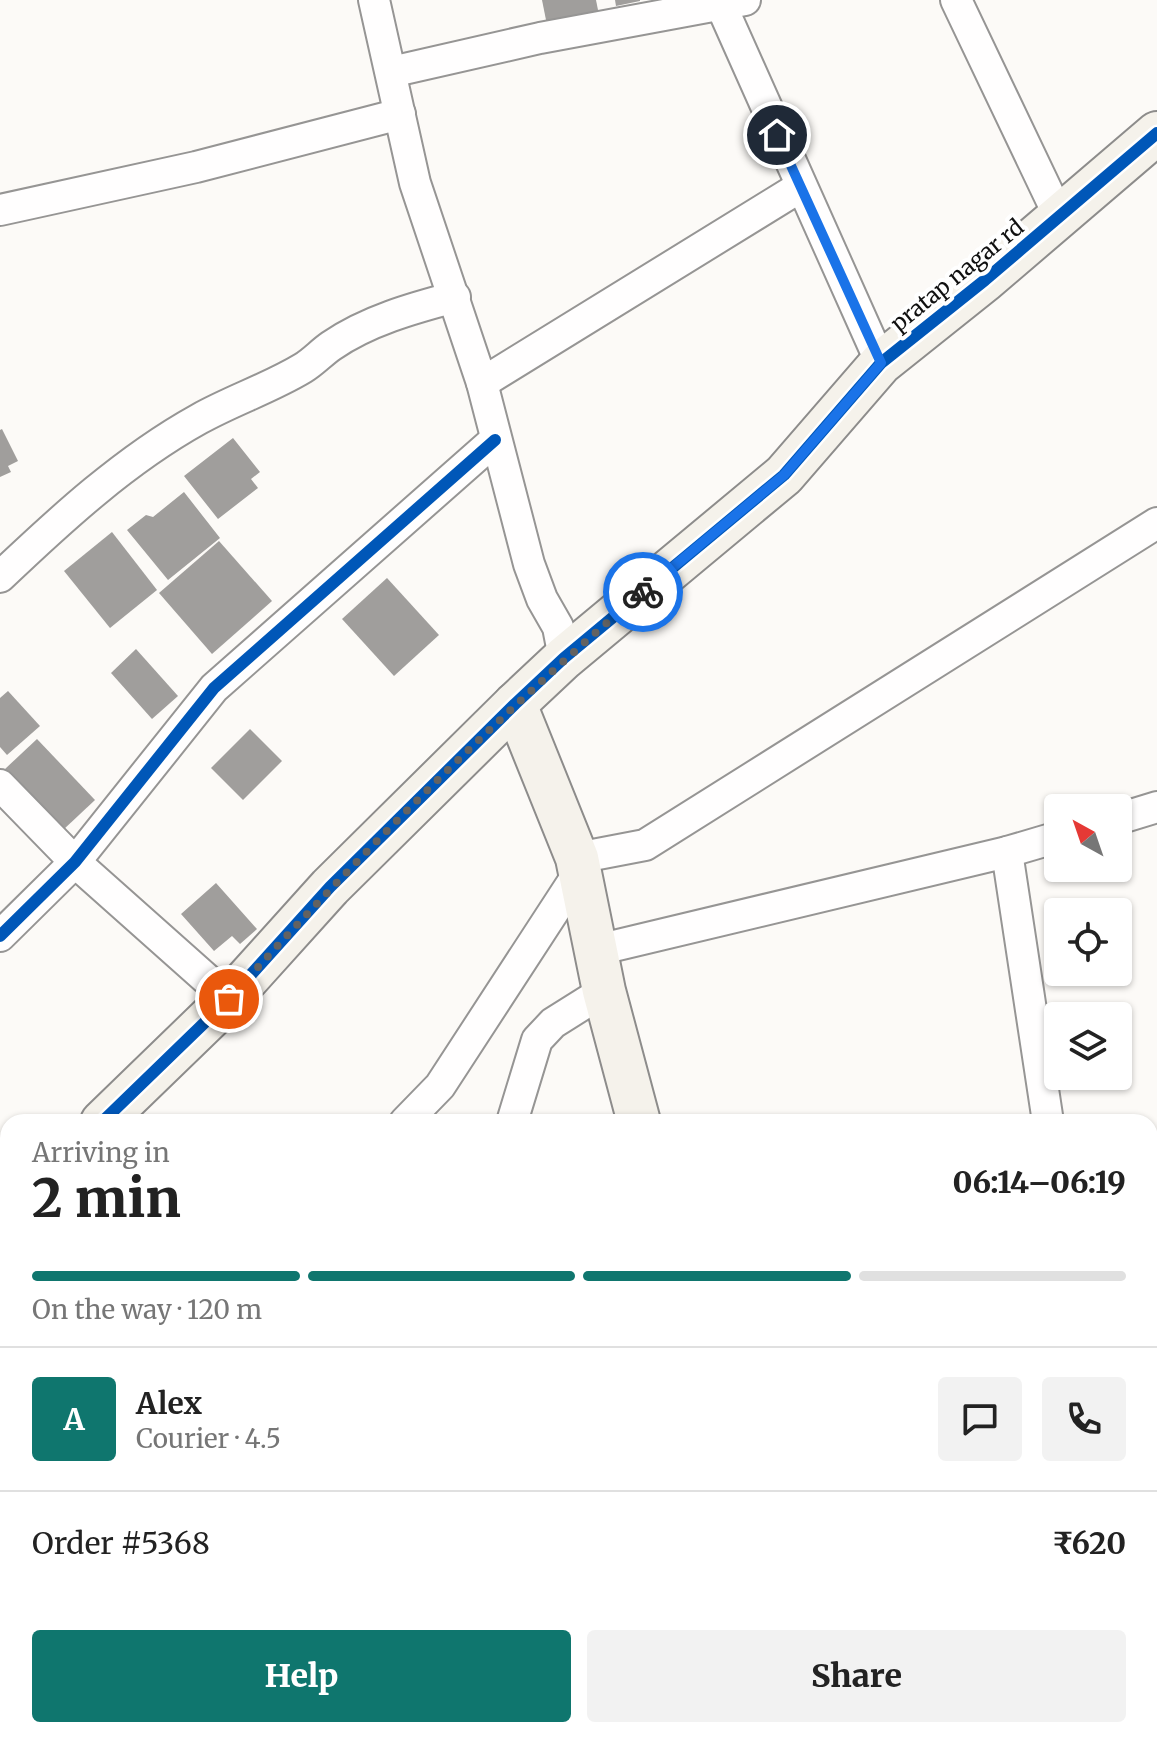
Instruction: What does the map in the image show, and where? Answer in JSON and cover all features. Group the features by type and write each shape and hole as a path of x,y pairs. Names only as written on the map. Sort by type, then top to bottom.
{"street":[{"path":"374,0 415,183 482,383 529,564 542,599 558,627 564,658"},
{"path":"956,0 1059,216"},
{"path":"391,72 540,38 733,3 800,187 881,363"},
{"path":"0,210 196,167 400,114"},
{"name":"pratap nagar rd","path":"110,1114 229,999 330,887 564,658 784,475 881,363 985,280 1157,133"},
{"path":"482,383 800,187"},
{"path":"0,577 80,503 200,418 304,368 350,335 410,310 455,297"},
{"path":"0,936 75,862 214,688 495,440"},
{"path":"413,1114 440,1086 579,864 645,845 1157,523"},
{"path":"515,704 579,864 604,991 637,1114"},
{"path":"0,785 75,862 229,999"},
{"path":"1132,815 1157,807"},
{"path":"597,950 1044,841"},
{"path":"1007,852 1047,1114"},
{"path":"514,1114 537,1040 553,1023 604,991"}],"building":[{"path":"542,0 596,0 599,15 547,25"},
{"path":"615,0 640,0 640,1 616,6"},
{"path":"0,430 18,461 8,466 11,472 0,477"},
{"path":"233,438 260,472 251,479 258,488 218,519 184,476"},
{"path":"184,492 220,538 168,580 127,530 146,515 153,517"},
{"path":"112,532 157,590 110,628 64,571"},
{"path":"219,541 272,601 212,654 159,593"},
{"path":"387,578 439,635 394,676 342,619"},
{"path":"136,649 178,696 152,719 111,673"},
{"path":"8,691 40,726 7,755 0,747 0,698"},
{"path":"250,729 282,761 243,800 211,768"},
{"path":"37,739 95,800 63,830 5,769"},
{"path":"216,883 257,929 240,944 232,936 214,951 181,914"}],"cycle path":[{"path":"110,1114 229,999 330,887 564,658 784,475 881,363 985,280 1157,133"},
{"path":"0,936 75,862 214,688 495,440"}],"way so far":[{"path":"229,999 330,887 515,704 643,592"}],"route":[{"path":"643,592 784,475 881,363 777,135"}]}
